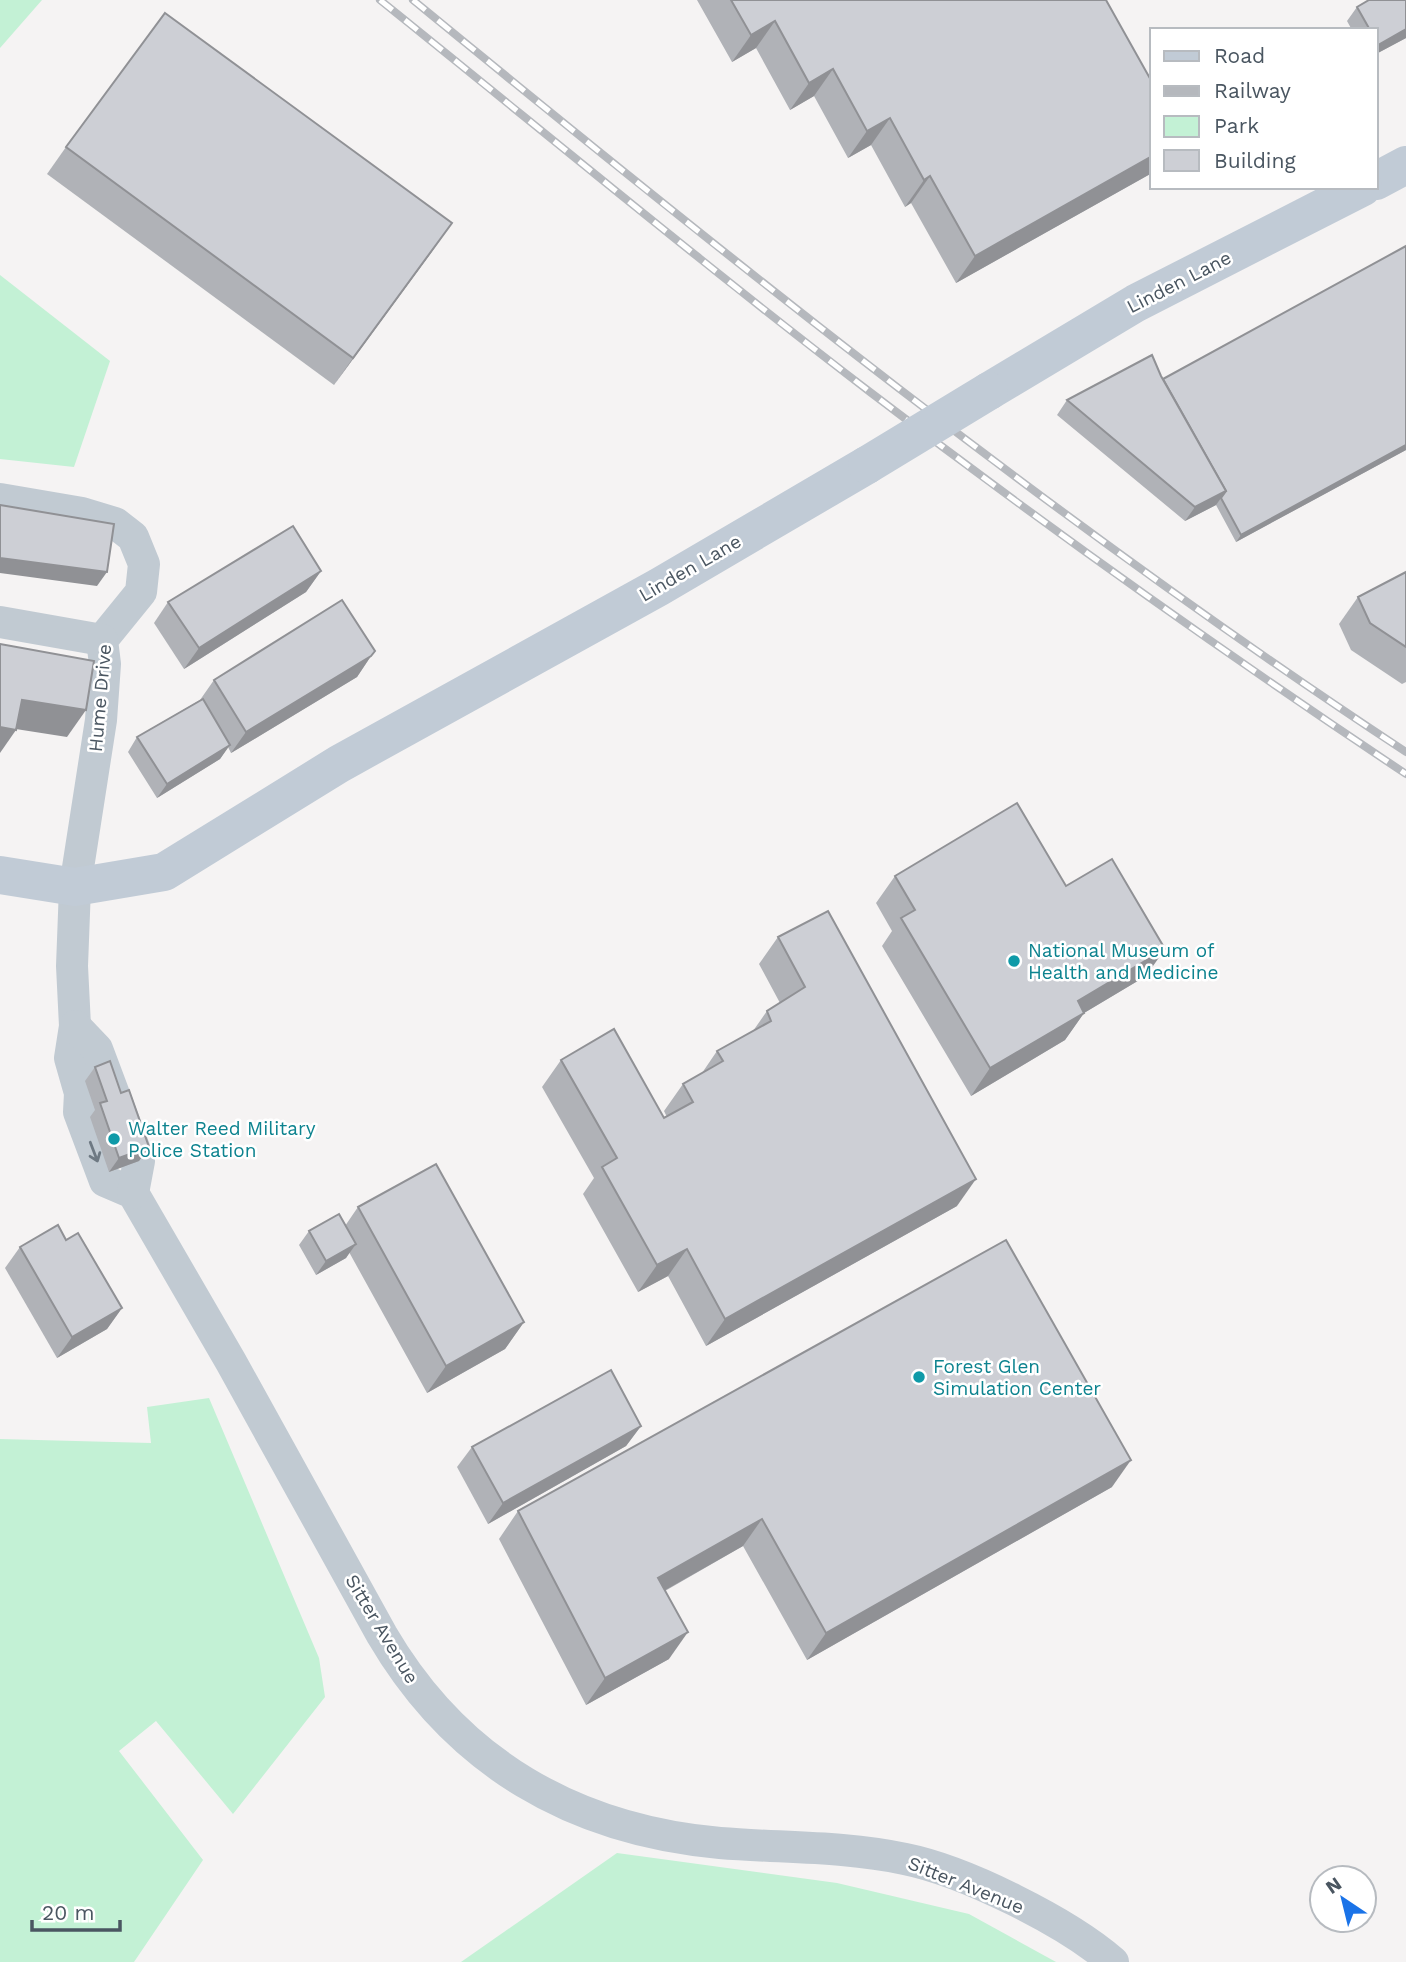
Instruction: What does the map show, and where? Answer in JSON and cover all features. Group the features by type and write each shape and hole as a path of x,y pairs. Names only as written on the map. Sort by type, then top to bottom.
{"street":[{"path":"1378,180 1406,165"},
{"name":"Linden Lane","path":"0,876 75,887 164,872 339,764 647,593 867,465 1136,303 1359,189"},
{"name":"Hume Drive","path":"0,499 82,513 115,523 133,537 144,564 141,592 102,640 105,664 101,720 75,887"},
{"path":"0,622 102,640"},
{"name":"Sitter Avenue","path":"75,887 72,966 75,1026 70,1058 80,1093 79,1112 105,1181 133,1193 401,1668 431,1707 488,1758 531,1787 569,1806 618,1824 666,1836 719,1843 860,1851 908,1859 990,1890 1080,1936 1113,1962"}],"green space":[{"path":"0,0 42,0 0,48"},
{"path":"0,275 110,361 74,467 0,459"},
{"path":"209,1398 319,1658 325,1697 233,1814 156,1721 119,1751 203,1860 134,1962 0,1962 0,1439 151,1443 147,1407"},
{"path":"617,1853 837,1883 969,1914 1056,1962 461,1962"}],"building":[{"path":"731,0 1106,0 1150,78 1150,157 975,256 930,176 924,180 890,118 867,131 833,69 809,83 775,21 751,35"},
{"path":"1369,0 1406,0 1406,29 1378,45 1378,28 1369,28 1357,7"},
{"path":"165,13 452,223 353,358 66,147"},
{"path":"1406,246 1406,445 1241,535 1221,498 1226,491 1163,379"},
{"path":"1152,355 1161,376 1226,491 1195,507 1067,400"},
{"path":"0,505 114,524 107,572 0,558"},
{"path":"293,526 321,571 199,648 168,602"},
{"path":"1406,572 1406,647 1370,623 1358,597"},
{"path":"342,600 375,651 371,656 246,732 214,680"},
{"path":"0,644 94,661 86,710 22,700 16,730 0,727"},
{"path":"203,699 230,745 167,784 137,737"},
{"name":"National Museum of Health and Medicine","path":"1017,803 1066,886 1112,859 1165,949 1078,1001 1084,1013 990,1068 901,918 915,910 895,876"},
{"path":"828,911 976,1179 725,1319 687,1249 657,1265 602,1167 617,1158 561,1060 614,1029 664,1118 693,1102 683,1084 723,1061 717,1051 771,1021 767,1011 805,987 778,937"},
{"path":"110,1061 121,1093 129,1090 149,1147 119,1158 100,1103 107,1101 95,1067"},
{"path":"436,1164 524,1322 446,1366 358,1207"},
{"path":"339,1214 356,1244 326,1261 309,1231"},
{"path":"58,1225 66,1240 78,1233 122,1308 72,1337 20,1247"},
{"name":"Forest Glen Simulation Center","path":"1006,1240 1131,1460 826,1633 762,1519 658,1578 688,1632 605,1678 518,1511"},
{"path":"611,1370 641,1426 503,1503 472,1447"}],"railway":[{"path":"380,0 746,296 935,442 1135,587 1406,774"},
{"path":"413,0 777,294 1024,483 1149,575 1406,752"}],"place":[{"name":"National Museum of Health and Medicine","path":"1014,961"},
{"name":"Walter Reed Military Police Station","path":"114,1139"},
{"name":"Forest Glen Simulation Center","path":"919,1377"}]}
